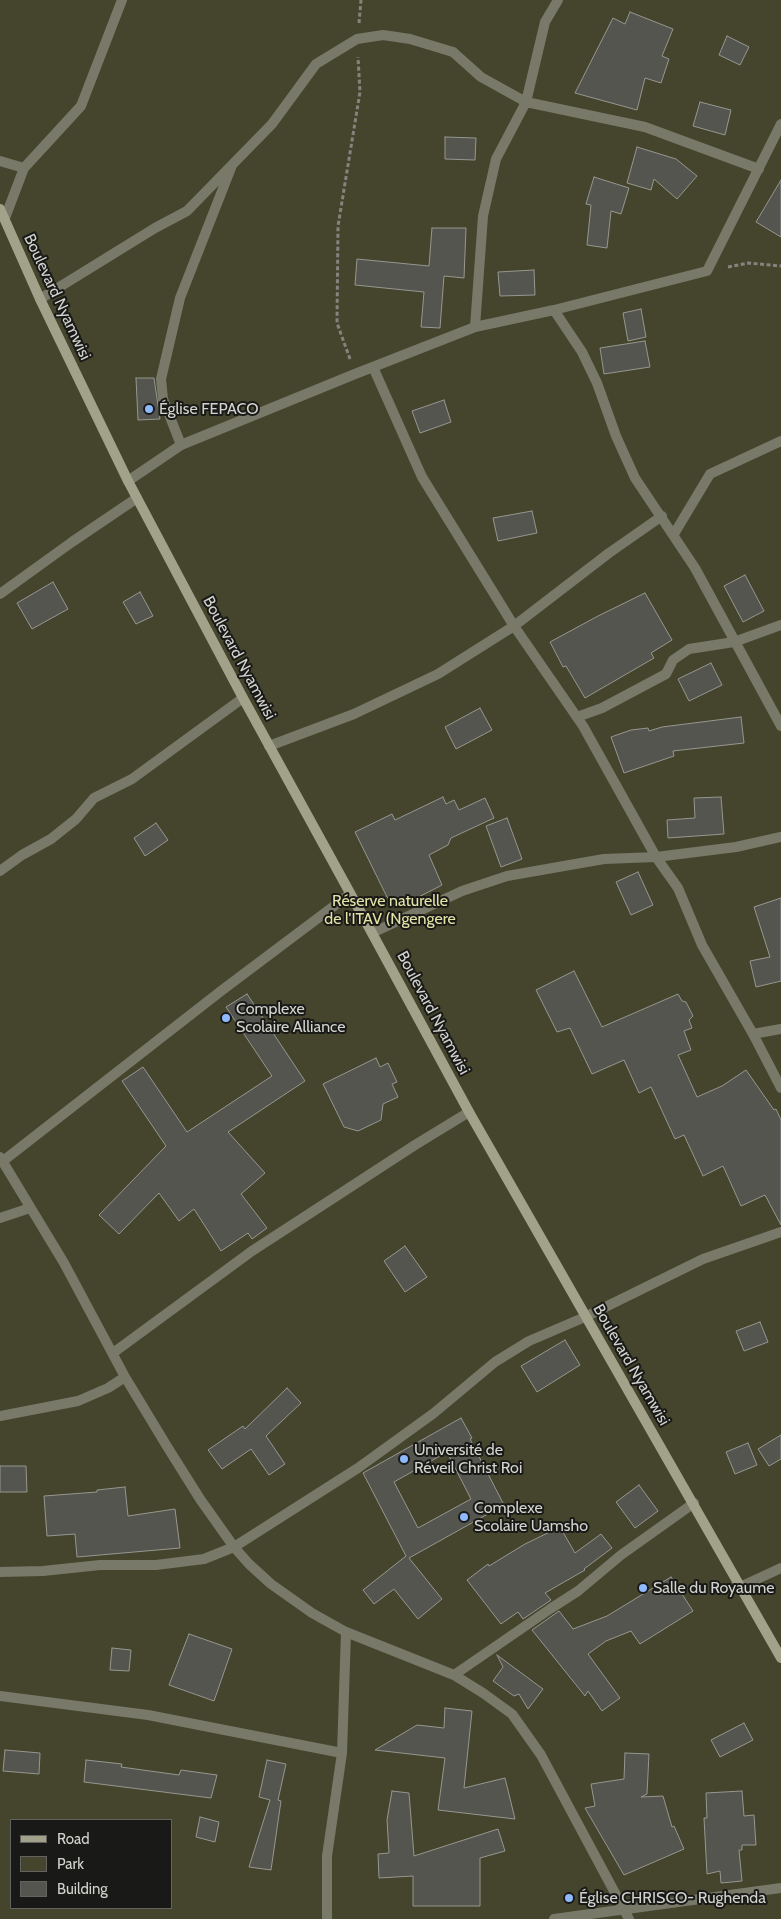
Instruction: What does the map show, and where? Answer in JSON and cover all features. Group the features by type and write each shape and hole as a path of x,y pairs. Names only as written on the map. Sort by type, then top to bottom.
{"main road":[{"name":"Boulevard Nyamwisi","path":"2,217 128,481 243,698 469,1112 781,1658"}],"street":[{"path":"2,217 24,168 82,106 122,0"},
{"path":"475,327 485,207 496,159 526,102 546,22 558,0"},
{"path":"40,299 155,228 187,211 272,124 316,64 357,39 384,35 410,39 453,52 481,77 526,102 645,127 759,169"},
{"path":"128,481 181,444 475,327 554,310 707,271 781,124"},
{"path":"0,161 24,168"},
{"path":"181,444 164,399 162,379 180,298 233,162"},
{"path":"554,310 582,352 597,383 616,436 635,478 695,568 781,726"},
{"path":"373,367 422,477 514,626 577,717 656,858 678,888 702,945 753,1034 781,1088"},
{"path":"674,534 710,474 781,442"},
{"path":"0,594 137,498"},
{"path":"269,746 354,714 438,674 514,626 609,553 662,516"},
{"path":"577,717 602,708 666,674 673,660 689,649 734,642 781,625"},
{"path":"0,871 51,839 76,819 94,798 132,779 243,698"},
{"path":"372,933 462,890 507,876 604,859 656,858 736,847 781,837"},
{"path":"350,894 1,1159 64,1263 125,1377 200,1500 234,1547 271,1584 312,1613 346,1632 454,1675 484,1693 512,1714 541,1755 626,1914"},
{"path":"753,1034 781,1029"},
{"path":"113,1353 252,1250 469,1112"},
{"path":"0,1218 30,1208"},
{"path":"0,1572 44,1571 100,1564 156,1564 204,1559 234,1547 358,1468 434,1413 495,1362 529,1340 585,1317 703,1259 781,1232"},
{"path":"0,1416 78,1401 108,1388 125,1377"},
{"path":"454,1675 550,1608 578,1591 621,1555 694,1503"},
{"path":"740,1588 781,1568"},
{"path":"327,1919 327,1856 342,1754 346,1632"},
{"path":"0,1696 148,1715 342,1754"},
{"path":"554,1919 626,1914 781,1888"}],"path":[{"path":"355,374 337,323 338,226 360,92 357,39 361,0"},
{"path":"707,271 748,263 781,266"}],"green space":[{"name":"Réserve naturelle de l'ITAV (Ngengere","path":"0,0 781,0 781,1919 0,1919"}],"building":[{"path":"630,12 673,29 662,56 669,59 661,83 645,78 637,110 575,93 613,18 625,24"},
{"path":"727,36 749,47 740,65 719,55"},
{"path":"700,102 731,110 725,135 693,126"},
{"path":"445,137 476,138 475,160 445,159"},
{"path":"637,147 676,159 697,176 677,199 654,179 651,190 627,183"},
{"path":"594,177 629,188 621,214 611,211 607,248 587,245 591,205 586,204"},
{"path":"781,180 781,237 756,222"},
{"path":"432,228 466,228 464,278 444,276 440,328 421,327 424,292 355,285 357,259 429,266"},
{"path":"534,270 535,295 500,296 498,272"},
{"path":"641,309 646,337 628,341 623,313"},
{"path":"645,341 650,367 604,374 600,348"},
{"path":"136,378 154,378 160,419 138,420"},
{"path":"444,400 451,422 420,433 412,411"},
{"path":"532,511 537,533 498,541 493,518"},
{"path":"745,575 764,611 743,622 724,586"},
{"path":"53,582 68,609 32,629 17,603"},
{"path":"140,592 153,616 136,624 123,602"},
{"path":"645,593 672,640 651,653 654,658 585,698 566,666 563,667 550,642"},
{"path":"711,663 722,685 689,701 678,679"},
{"path":"480,708 492,730 456,749 445,727"},
{"path":"741,717 744,743 673,751 674,756 624,773 611,737 631,730 648,728 649,731 662,727"},
{"path":"443,797 446,804 454,800 459,810 485,798 494,818 451,838 448,845 429,855 442,885 401,906 393,904 387,897 355,832 392,814 395,820"},
{"path":"721,797 724,834 668,838 667,820 695,818 694,798"},
{"path":"507,818 522,859 501,867 486,826"},
{"path":"156,823 168,840 145,856 134,838"},
{"path":"638,872 653,905 631,915 616,882"},
{"path":"781,898 781,981 756,987 750,961 770,957 754,907"},
{"path":"574,971 602,1027 678,994 682,1001 686,1002 693,1016 689,1020 692,1028 684,1031 691,1050 678,1055 697,1097 722,1086 746,1070 774,1110 776,1109 781,1120 781,1225 765,1195 741,1206 723,1166 703,1176 684,1135 675,1139 651,1087 639,1093 624,1060 592,1074 570,1028 557,1032 536,990"},
{"path":"247,994 305,1081 228,1132 265,1173 241,1194 267,1228 252,1239 248,1233 221,1251 194,1209 179,1221 159,1193 119,1234 99,1215 166,1146 122,1081 143,1067 187,1132 272,1076 226,1007"},
{"path":"376,1058 380,1067 388,1063 397,1082 392,1084 398,1097 383,1104 381,1120 358,1131 344,1127 323,1084"},
{"path":"405,1246 427,1277 405,1292 384,1261"},
{"path":"760,1322 768,1342 744,1351 736,1331"},
{"path":"565,1340 580,1365 537,1392 521,1366"},
{"path":"287,1388 301,1403 266,1436 285,1464 269,1475 251,1449 222,1469 208,1450 243,1426 245,1429"},
{"path":"461,1418 504,1505 409,1558 442,1599 418,1619 394,1589 374,1604 363,1590 406,1556 363,1473","holes":["447,1452 471,1499 418,1528 394,1482"]},
{"path":"781,1435 781,1459 769,1466 758,1449"},
{"path":"748,1443 757,1465 735,1474 726,1452"},
{"path":"0,1466 26,1466 27,1492 0,1492"},
{"path":"639,1485 658,1511 635,1528 616,1502"},
{"path":"125,1487 128,1516 175,1509 180,1548 77,1557 75,1534 47,1536 44,1496 97,1492 97,1490"},
{"path":"560,1527 575,1553 601,1534 612,1548 585,1570 545,1593 551,1600 523,1619 518,1612 501,1624 467,1580 488,1564 489,1566 525,1544"},
{"path":"671,1577 693,1611 640,1644 631,1631 606,1641 588,1654 620,1698 602,1711 588,1691 585,1696 532,1630 559,1611 573,1629 607,1616"},
{"path":"189,1634 232,1649 214,1701 169,1685"},
{"path":"112,1648 131,1650 129,1671 110,1670"},
{"path":"497,1655 543,1689 528,1709 519,1694 514,1696 493,1681 503,1667"},
{"path":"445,1708 472,1711 464,1788 505,1778 515,1819 438,1810 445,1758 375,1750 417,1725 444,1728"},
{"path":"744,1723 753,1740 720,1757 711,1740"},
{"path":"5,1750 40,1753 39,1774 3,1771"},
{"path":"625,1753 649,1754 647,1794 641,1797 663,1796 672,1827 674,1826 684,1849 624,1875 585,1808 595,1806 591,1784 624,1779"},
{"path":"86,1760 122,1764 121,1767 179,1775 181,1770 217,1775 211,1798 84,1782"},
{"path":"267,1760 286,1764 278,1800 281,1801 271,1870 249,1867 270,1800 259,1797"},
{"path":"392,1791 409,1793 414,1856 498,1829 505,1851 480,1858 480,1906 413,1906 413,1876 379,1878 378,1854 389,1853 387,1820"},
{"path":"742,1791 744,1816 754,1815 756,1845 742,1845 742,1850 739,1850 742,1881 721,1883 720,1871 707,1874 704,1818 707,1818 706,1793"},
{"path":"200,1817 219,1822 215,1842 196,1837"}],"place":[{"name":"Église FEPACO","path":"149,409"},
{"name":"Complexe Scolaire Alliance","path":"226,1018"},
{"name":"Université de Réveil Christ Roi","path":"404,1459"},
{"name":"Complexe Scolaire Uamsho","path":"464,1517"},
{"name":"Salle du Royaume","path":"643,1588"},
{"name":"Église CHRISCO- Rughenda","path":"569,1898"}]}
